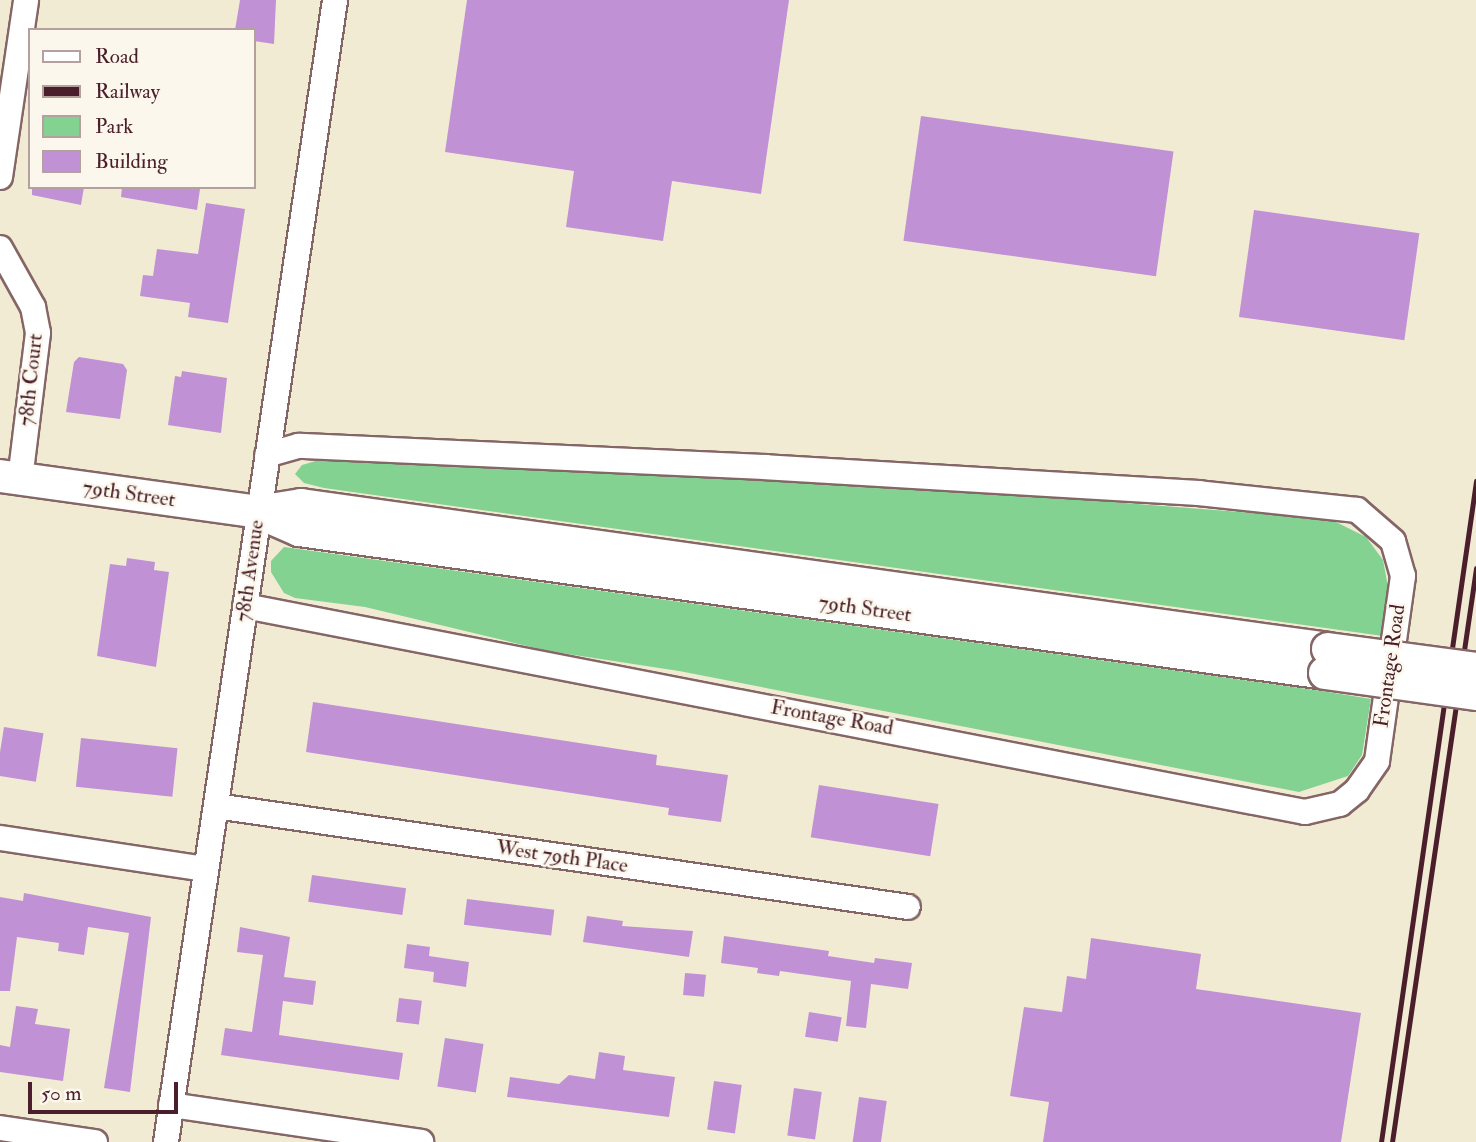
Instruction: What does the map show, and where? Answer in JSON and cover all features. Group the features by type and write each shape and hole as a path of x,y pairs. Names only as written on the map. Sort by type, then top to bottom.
{"main road":[{"name":"79th Street","path":"10,477 258,512 300,505 1327,661 1476,694"},
{"name":"79th Street","path":"1327,661 1476,669"}],"street":[{"path":"0,177 26,0"},
{"name":"78th Avenue","path":"166,1142 335,0"},
{"name":"78th Court","path":"0,248 33,307 38,333 10,477"},
{"name":"Frontage Road","path":"244,606 1305,812 1340,804 1357,790 1372,771 1379,748 1401,562 1393,541 1372,519 1338,505 766,467 298,446 267,455"},
{"name":"West 79th Place","path":"216,806 908,908"},
{"path":"0,838 206,869"},
{"path":"171,1105 421,1142"},
{"path":"0,1128 95,1142"}],"green space":[{"path":"326,458 984,492 1330,519 1366,537 1383,560 1388,587 1383,636 324,488 304,483 295,474 302,465"},
{"path":"284,547 1371,699 1362,755 1348,776 1299,792 679,671 548,651 365,607 295,598 284,593 271,572 271,561"}],"building":[{"path":"240,0 276,0 274,44 256,41 256,28 235,28"},
{"path":"467,0 789,0 761,194 672,181 663,241 566,227 574,171 445,152"},
{"path":"921,116 1174,151 1156,276 903,241"},
{"path":"32,189 84,189 81,205 32,195"},
{"path":"122,189 200,189 197,210 121,197"},
{"path":"206,203 245,209 228,323 188,317 190,303 140,296 143,275 153,276 157,249 198,254"},
{"path":"1254,210 1419,233 1404,340 1239,317"},
{"path":"79,357 123,364 127,370 120,419 66,412 74,362"},
{"path":"182,371 227,378 221,433 168,425 175,376 181,377"},
{"path":"127,558 155,562 154,570 169,572 156,667 97,656 110,564 126,566"},
{"path":"313,702 657,755 656,765 728,775 721,822 668,815 669,808 306,752"},
{"path":"4,727 44,733 36,782 0,776"},
{"path":"81,738 177,748 172,797 76,787"},
{"path":"819,785 939,804 930,856 811,837"},
{"path":"312,875 406,888 402,915 308,902"},
{"path":"24,893 151,917 130,1092 104,1088 129,933 88,927 84,955 58,951 59,943 17,937 10,991 0,991 0,897 23,901"},
{"path":"467,899 554,910 551,936 464,925"},
{"path":"587,916 623,921 622,926 693,931 689,957 583,942"},
{"path":"240,927 290,937 284,977 316,981 313,1005 283,1001 279,1035 403,1053 399,1080 221,1055 225,1028 252,1032 263,955 237,952"},
{"path":"724,936 829,951 828,956 874,963 875,958 912,963 908,989 871,984 866,1028 846,1026 851,981 780,971 779,976 757,973 758,968 721,963"},
{"path":"1091,938 1201,954 1196,989 1361,1013 1341,1142 1043,1142 1049,1102 1010,1096 1024,1007 1062,1012 1067,976 1086,979"},
{"path":"407,944 430,947 429,956 469,962 466,987 433,982 434,972 404,968"},
{"path":"685,973 706,975 704,997 683,995"},
{"path":"399,998 422,1001 419,1025 396,1022"},
{"path":"16,1006 38,1009 35,1024 70,1029 63,1081 0,1072 0,1045 10,1047"},
{"path":"809,1012 842,1017 838,1042 805,1037"},
{"path":"445,1038 484,1044 476,1092 437,1086"},
{"path":"599,1052 625,1056 623,1070 675,1077 669,1117 507,1097 510,1077 559,1084 569,1075 595,1079"},
{"path":"714,1081 742,1085 735,1133 707,1130"},
{"path":"794,1088 822,1092 815,1139 787,1136"},
{"path":"859,1097 887,1101 881,1142 853,1142"}],"railway":[{"path":"1381,1142 1476,481"},
{"path":"1392,1142 1476,568"}]}
